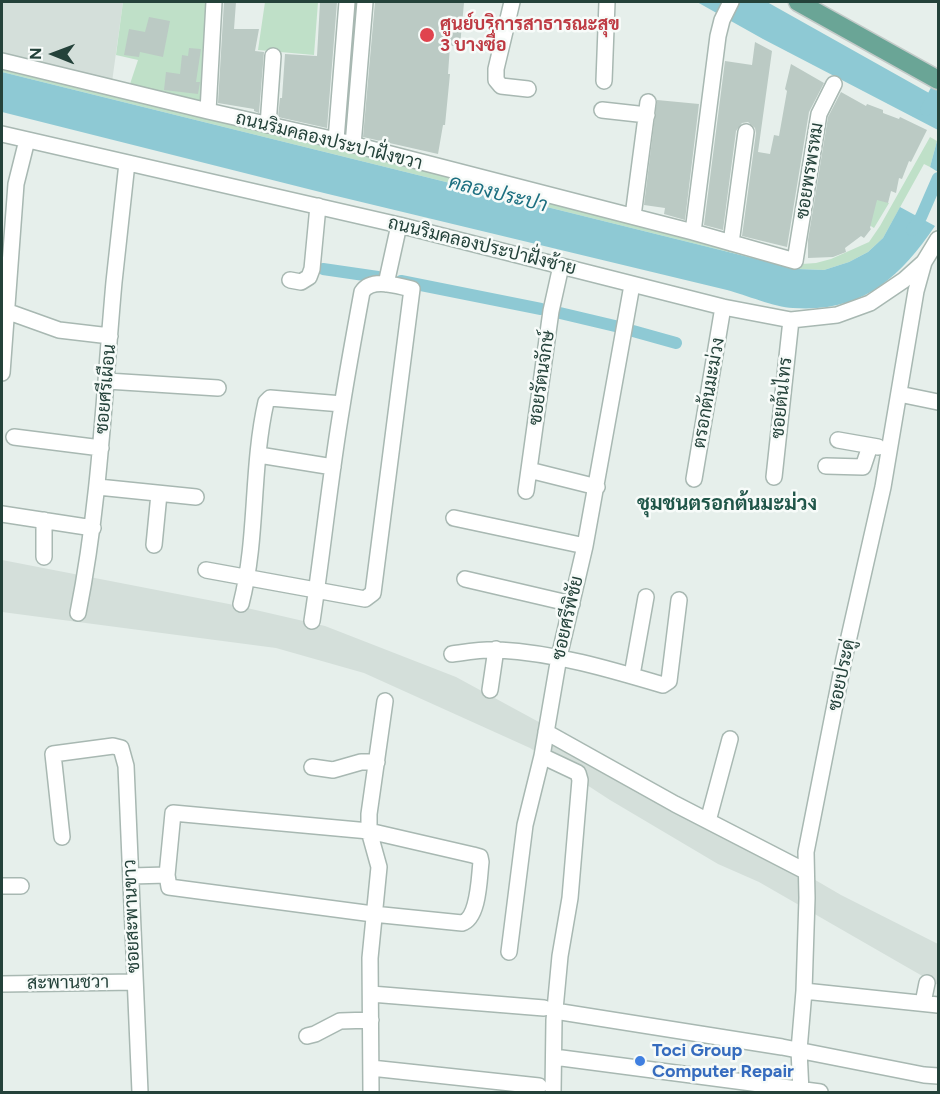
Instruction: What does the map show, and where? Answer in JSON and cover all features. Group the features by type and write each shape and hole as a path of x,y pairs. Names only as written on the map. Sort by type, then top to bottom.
{"main road":[{"path":"807,4 933,77"}],"street":[{"path":"208,111 214,2"},
{"path":"336,140 347,2"},
{"path":"353,145 365,2"},
{"path":"512,2 496,69 496,80 501,86 528,90"},
{"path":"604,81 607,2"},
{"path":"693,232 718,36 731,2"},
{"path":"268,125 273,56"},
{"name":"ถนนริมคลองประปาฝั่งขวา","path":"2,61 336,140 633,216 795,261"},
{"name":"ซอยพรพรหม","path":"795,261 819,114 834,84"},
{"path":"602,110 647,109 633,216"},
{"path":"731,243 746,132"},
{"name":"ถนนริมคลองประปาฝั่งซ้าย","path":"2,134 399,225 723,307 791,320 837,315 870,303 904,280 924,262 939,239"},
{"path":"2,373 16,184 27,140"},
{"name":"ซอยศรีเผือน","path":"78,613 98,487 110,336 128,163"},
{"path":"290,280 301,282 310,273 318,206"},
{"path":"386,284 399,225"},
{"name":"ซอยประดู่","path":"801,1091 799,1050 804,991 806,852 889,450 916,291 924,262"},
{"name":"ซอยรัตนจักษ์","path":"526,490 551,311 561,266"},
{"path":"206,570 248,579 316,591 365,599 373,592 412,289 386,284 366,286 362,292 342,404 333,467 316,591 312,621"},
{"name":"ซอยศรีพิชัย","path":"509,952 525,825 542,756 559,657 597,487 632,285"},
{"name":"ตรอกต้นมะม่วง","path":"694,479 723,307"},
{"path":"6,311 58,330 110,336"},
{"name":"ซอยต้นไทร","path":"774,477 791,320"},
{"path":"107,381 218,388"},
{"path":"899,394 939,402"},
{"path":"241,604 248,579 266,402 270,398 342,404"},
{"path":"14,437 101,448"},
{"path":"838,440 889,450"},
{"path":"826,466 863,467 870,446"},
{"path":"259,455 333,467"},
{"path":"529,470 597,487"},
{"path":"98,487 196,496"},
{"path":"154,546 159,494"},
{"path":"2,514 93,528"},
{"path":"454,518 585,546"},
{"path":"44,520 44,556"},
{"path":"465,579 572,604"},
{"path":"632,675 646,597"},
{"path":"452,654 496,650 559,657 663,685 669,681 679,600"},
{"path":"490,690 496,650"},
{"path":"371,1092 370,958 379,867 369,831 369,814 385,701"},
{"path":"546,732 708,821 806,871"},
{"path":"708,821 729,739"},
{"name":"ซอยสะพานขาว","path":"62,837 52,754 113,746 121,748 126,766 140,1092"},
{"path":"542,756 578,773 580,780 570,898 549,1010 554,1057 553,1092"},
{"path":"312,767 333,771 361,762 377,762"},
{"path":"173,813 369,831 473,855 480,857 481,862 474,909 472,916 466,922 373,914 169,886 167,875 173,813"},
{"path":"131,876 167,875"},
{"path":"2,886 21,886"},
{"name":"สะพานชวา","path":"2,984 135,982"},
{"path":"923,1003 927,983"},
{"path":"804,991 939,1005"},
{"path":"371,994 549,1010 799,1050 939,1076"},
{"path":"307,1036 340,1021 371,1020"},
{"path":"554,1057 820,1092"},
{"path":"371,1068 539,1086"}],"shaded area":[{"path":"2,2 123,2 112,82 2,56"},
{"path":"2,560 234,605 325,626 456,677 618,765 841,895 938,944 938,985 759,882 718,864 610,800 530,748 364,673 276,648 2,612"}],"green space":[{"path":"123,2 209,2 200,104 129,87 138,60 116,55"},
{"path":"265,2 318,2 314,55 258,50"},
{"path":"2,65 802,264 831,259 869,242 930,137 937,141 930,167 924,164 883,238 868,252 849,262 824,270 797,269 2,72"},
{"path":"869,196 889,203 874,228 851,214"}],"water":[{"path":"697,2 767,2 938,98 938,130 763,39"},
{"path":"2,72 797,269 824,270 849,262 868,252 883,238 900,207 935,226 907,262 876,289 839,305 817,308 785,307 727,290 324,193 2,112"},
{"path":"938,142 938,172 930,167"}],"building":[{"path":"224,2 236,2 234,29 259,29 255,51 264,52 259,113 254,109 218,103"},
{"path":"320,2 337,2 327,128 278,117 280,98 282,98 285,54 317,56"},
{"path":"375,2 464,3 460,46 450,46 445,125 443,125 438,154 363,137"},
{"path":"149,17 170,21 163,57 140,52 139,57 124,55 129,29 145,32"},
{"path":"755,42 772,51 758,152 770,154 774,135 779,136 787,91 785,89 791,64 824,83 809,112 787,247 742,236 756,133 755,128 748,122 742,123 736,131 723,230 704,225 725,61 752,65"},
{"path":"189,48 201,49 196,82 200,82 198,94 164,90 166,72 180,74 182,55 188,56"},
{"path":"841,92 866,106 867,104 883,110 883,113 899,119 900,117 927,130 911,162 909,161 902,179 899,178 896,193 891,191 888,203 877,200 871,229 864,238 861,236 845,248 846,252 833,257 808,258 808,240 828,117"},
{"path":"657,100 699,104 685,220 664,214 665,208 644,205"}],"waterway":[{"path":"926,110 938,87"},
{"name":"คลองประปา","path":"912,230 921,217 938,178"},
{"path":"323,269 378,277"},
{"path":"401,281 541,309"},
{"path":"560,313 615,326"},
{"path":"633,331 676,343"}],"place":[{"name":"ศูนย์บริการสาธารณะสุข 3 บางซื่อ","path":"427,35"},
{"name":"Toci Group Computer Repair","path":"640,1061"}],"district":[{"name":"ชุมชนตรอกต้นมะม่วง","path":"727,504"}]}
